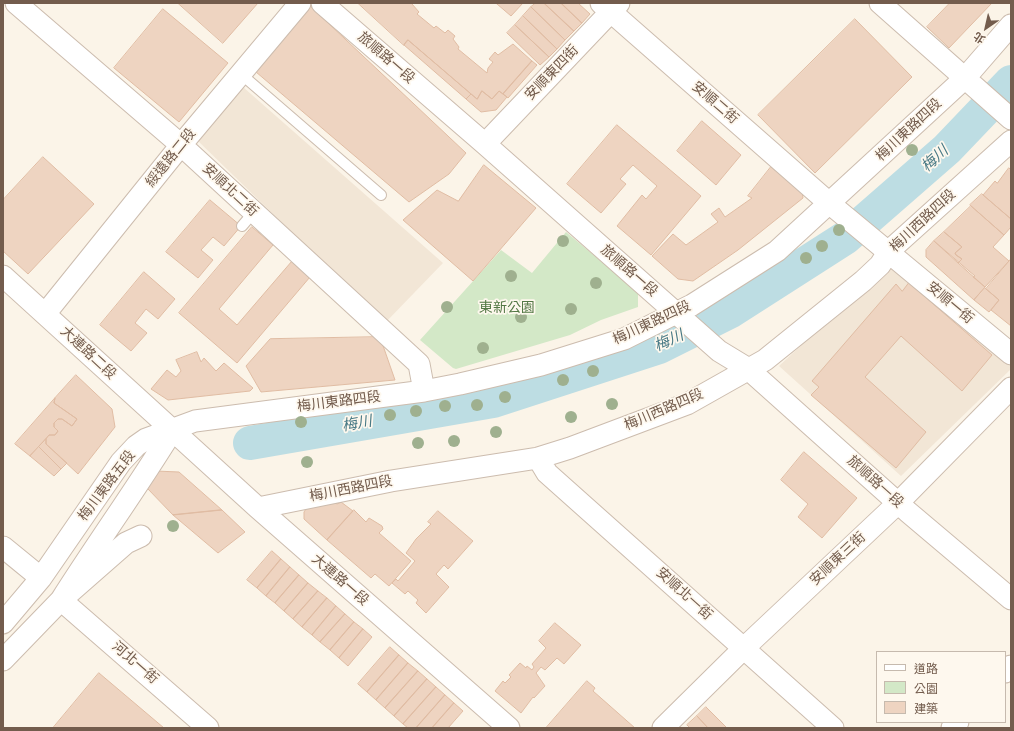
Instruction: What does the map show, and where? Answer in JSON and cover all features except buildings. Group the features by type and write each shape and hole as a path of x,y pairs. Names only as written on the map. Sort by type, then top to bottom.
{"street":[{"name":"安順北二街","path":"16,3 181,145 248,219 419,364 424,391"},
{"name":"綏遠路二段","path":"45,314 181,145 300,3"},
{"name":"旅順路一段","path":"322,3 485,144 719,351 747,368 898,503 1011,599"},
{"path":"880,3 1011,118"},
{"name":"安順東四街","path":"485,144 610,6"},
{"name":"安順二街","path":"610,6 829,203 889,251"},
{"name":"梅川東路四段","path":"172,431 195,421 424,391 460,384 541,365 683,319 777,251 965,78 1011,25"},
{"name":"梅川西路四段","path":"258,508 391,481 538,458 570,448 687,404 747,368 766,360 863,281 880,265 889,251 1011,141"},
{"name":"安順一街","path":"889,251 1011,354"},
{"name":"大連路二段","path":"3,276 172,431"},
{"name":"安順東三街","path":"663,728 744,648 898,503 1011,388"},
{"name":"大連路一段","path":"172,431 509,728"},
{"name":"梅川東路五段","path":"3,624 41,578 121,462 136,446 146,439 172,431"},
{"name":"梅川東路五段","path":"61,600 105,532 156,459 172,431"},
{"name":"安順北一街","path":"538,458 547,473 833,728"},
{"name":"梅川東路五段","path":"3,660 61,600 126,543 141,536"},
{"path":"3,547 41,578"},
{"name":"河北一街","path":"61,600 208,728"}],"lane":[{"path":"241,74 382,195"}],"shaded area":[{"path":"243,87 443,263 385,323 197,140"},
{"path":"893,260 1011,366 1011,369 901,476 779,366"}],"green space":[{"name":"東新公園","path":"566,232 638,292 638,307 601,320 570,335 456,369 420,340 501,250 532,273"}],"waterway":[{"name":"梅川","path":"250,443 493,401 659,347 731,311 845,238 947,149 1011,82"}]}
